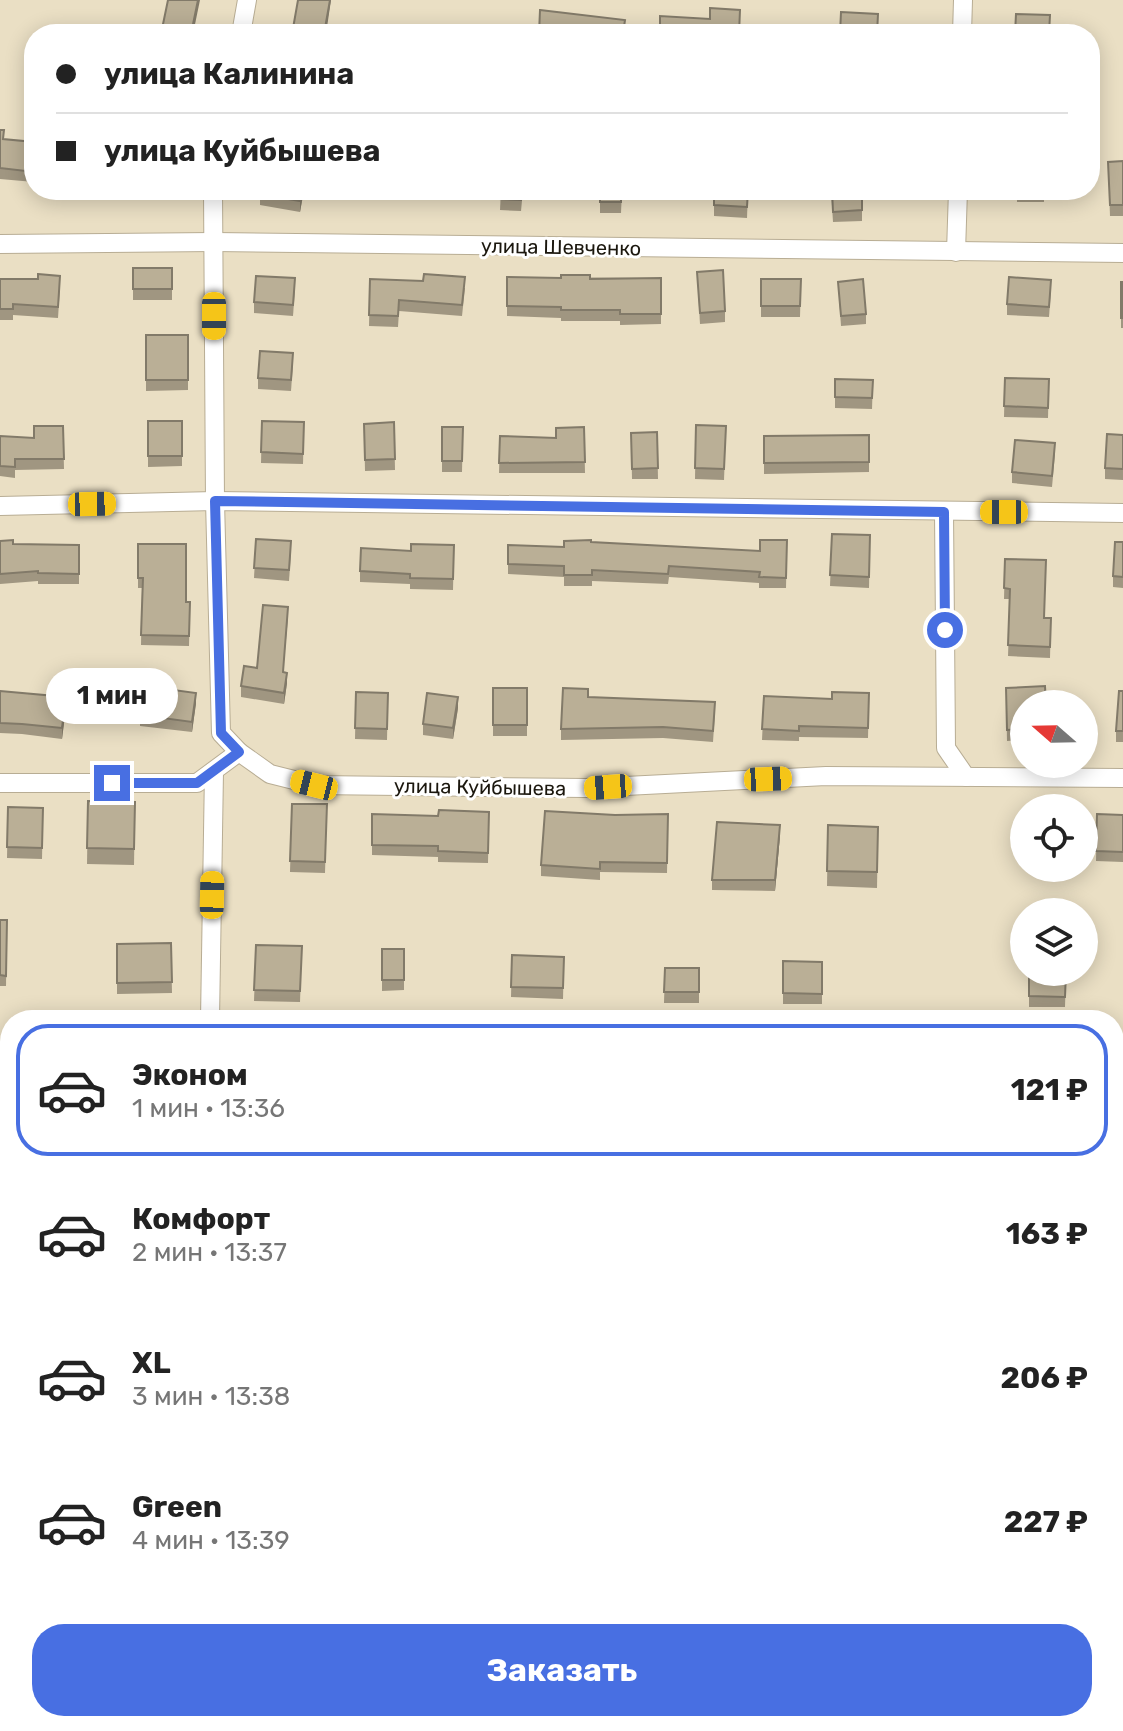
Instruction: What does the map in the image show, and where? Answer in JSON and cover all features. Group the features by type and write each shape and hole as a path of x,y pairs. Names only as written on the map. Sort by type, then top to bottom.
{"street":[{"path":"243,24 247,0"},
{"path":"962,24 963,0"},
{"path":"0,783 197,783 239,752 221,733 215,501 213,200"},
{"path":"956,252 958,200"},
{"name":"улица Шевченко","path":"0,244 214,242 1123,253"},
{"path":"0,506 215,501 1123,513"},
{"path":"944,512 946,748 966,777"},
{"name":"улица Куйбышева","path":"239,752 270,774 314,785 586,788 826,776 1123,778"},
{"path":"210,1010 214,771"}],"building":[{"path":"168,0 198,0 193,24 163,24"},
{"path":"298,0 330,0 326,24 294,24"},
{"path":"710,8 740,10 739,24 660,24 660,16 710,19"},
{"path":"540,10 625,20 624,24 539,24"},
{"path":"841,12 878,14 878,24 840,24"},
{"path":"1016,14 1050,15 1050,24 1016,24"},
{"path":"0,130 4,130 3,139 24,141 24,171 0,168"},
{"path":"1123,161 1123,205 1110,205 1108,162"},
{"path":"600,200 621,200 621,202"},
{"path":"714,200 747,200 747,207 714,205"},
{"path":"832,200 862,200 862,210 833,212"},
{"path":"133,268 172,268 172,289 133,289"},
{"path":"723,270 725,311 700,313 697,272"},
{"path":"38,274 60,276 58,307 13,304 13,309 0,309 0,279 38,279"},
{"path":"424,274 465,277 462,305 399,300 398,316 369,315 370,279 423,281"},
{"path":"561,275 590,275 590,279 661,278 661,314 507,306 507,277 561,278"},
{"path":"256,276 295,278 293,305 254,302"},
{"path":"1009,277 1051,280 1049,307 1007,304"},
{"path":"761,279 801,279 800,306 761,306"},
{"path":"863,279 866,314 841,316 838,282"},
{"path":"1123,282 1123,318 1121,318"},
{"path":"146,335 188,335 188,380 146,380"},
{"path":"260,351 293,353 291,380 258,378"},
{"path":"1005,378 1049,379 1048,408 1004,406"},
{"path":"835,379 873,380 872,398 835,397"},
{"path":"148,421 182,421 182,456 148,456"},
{"path":"262,421 304,422 303,454 261,452"},
{"path":"394,422 395,459 365,460 364,424"},
{"path":"696,425 726,426 724,469 695,468"},
{"path":"34,426 63,426 64,459 15,459 15,467 0,466 0,436 34,438"},
{"path":"442,427 463,427 462,461 442,461"},
{"path":"584,427 585,462 499,463 500,436 556,438 556,428"},
{"path":"657,432 658,468 632,469 631,433"},
{"path":"1107,434 1123,435 1123,469 1105,468"},
{"path":"869,435 869,462 764,463 764,436"},
{"path":"1015,440 1055,443 1052,476 1012,472"},
{"path":"832,534 870,535 869,577 830,575"},
{"path":"256,539 291,541 289,570 254,568"},
{"path":"13,540 13,544 79,545 79,574 38,571 0,574 0,541"},
{"path":"760,540 787,540 786,578 759,577 760,572 669,566 668,574 592,570 592,575 564,575 564,566 508,564 508,545 564,547 564,541 760,551"},
{"path":"1115,542 1123,542 1123,577 1113,576"},
{"path":"138,544 186,544 189,636 141,635 143,578 138,578"},
{"path":"411,544 454,545 453,579 410,578 410,574 360,571 361,548 411,551"},
{"path":"1005,559 1046,560 1044,618 1051,618 1050,647 1008,645 1010,589 1004,588"},
{"path":"263,605 288,607 284,693 241,686 244,666 257,668"},
{"path":"144,686 196,693 192,722 140,715"},
{"path":"1045,686 1045,690 1010,690 1010,730 1007,730 1006,688"},
{"path":"493,688 527,688 527,725 493,725"},
{"path":"563,688 588,689 588,697 715,702 713,731 663,727 561,729"},
{"path":"0,691 66,697 62,728 0,723"},
{"path":"1119,691 1123,691 1123,731 1116,731"},
{"path":"356,692 388,693 387,729 355,728"},
{"path":"832,692 869,693 868,728 799,726 799,731 762,729 764,696 832,699"},
{"path":"427,693 458,697 453,728 423,724"},
{"path":"88,801 135,802 134,849 87,848"},
{"path":"292,804 327,804 325,862 290,861"},
{"path":"8,807 43,808 42,848 7,847"},
{"path":"439,810 489,812 488,853 438,851 438,846 372,845 372,814 438,816"},
{"path":"545,811 668,814 667,863 600,862 600,869 541,865"},
{"path":"1098,814 1123,815 1123,852 1098,851"},
{"path":"717,822 780,825 775,880 712,880"},
{"path":"828,825 878,827 877,872 827,871"},
{"path":"0,920 7,920 6,976 0,975"},
{"path":"171,943 172,982 117,983 117,944"},
{"path":"256,945 302,946 300,991 254,990"},
{"path":"382,949 404,949 404,980 382,980"},
{"path":"512,955 564,957 563,988 511,987"},
{"path":"783,961 822,962 822,994 783,993"},
{"path":"665,968 699,968 699,992 664,992"},
{"path":"1029,986 1065,986 1065,997 1029,996"}],"route":[{"path":"112,783 197,783 239,752 221,733 215,501 944,512 945,630"}]}
